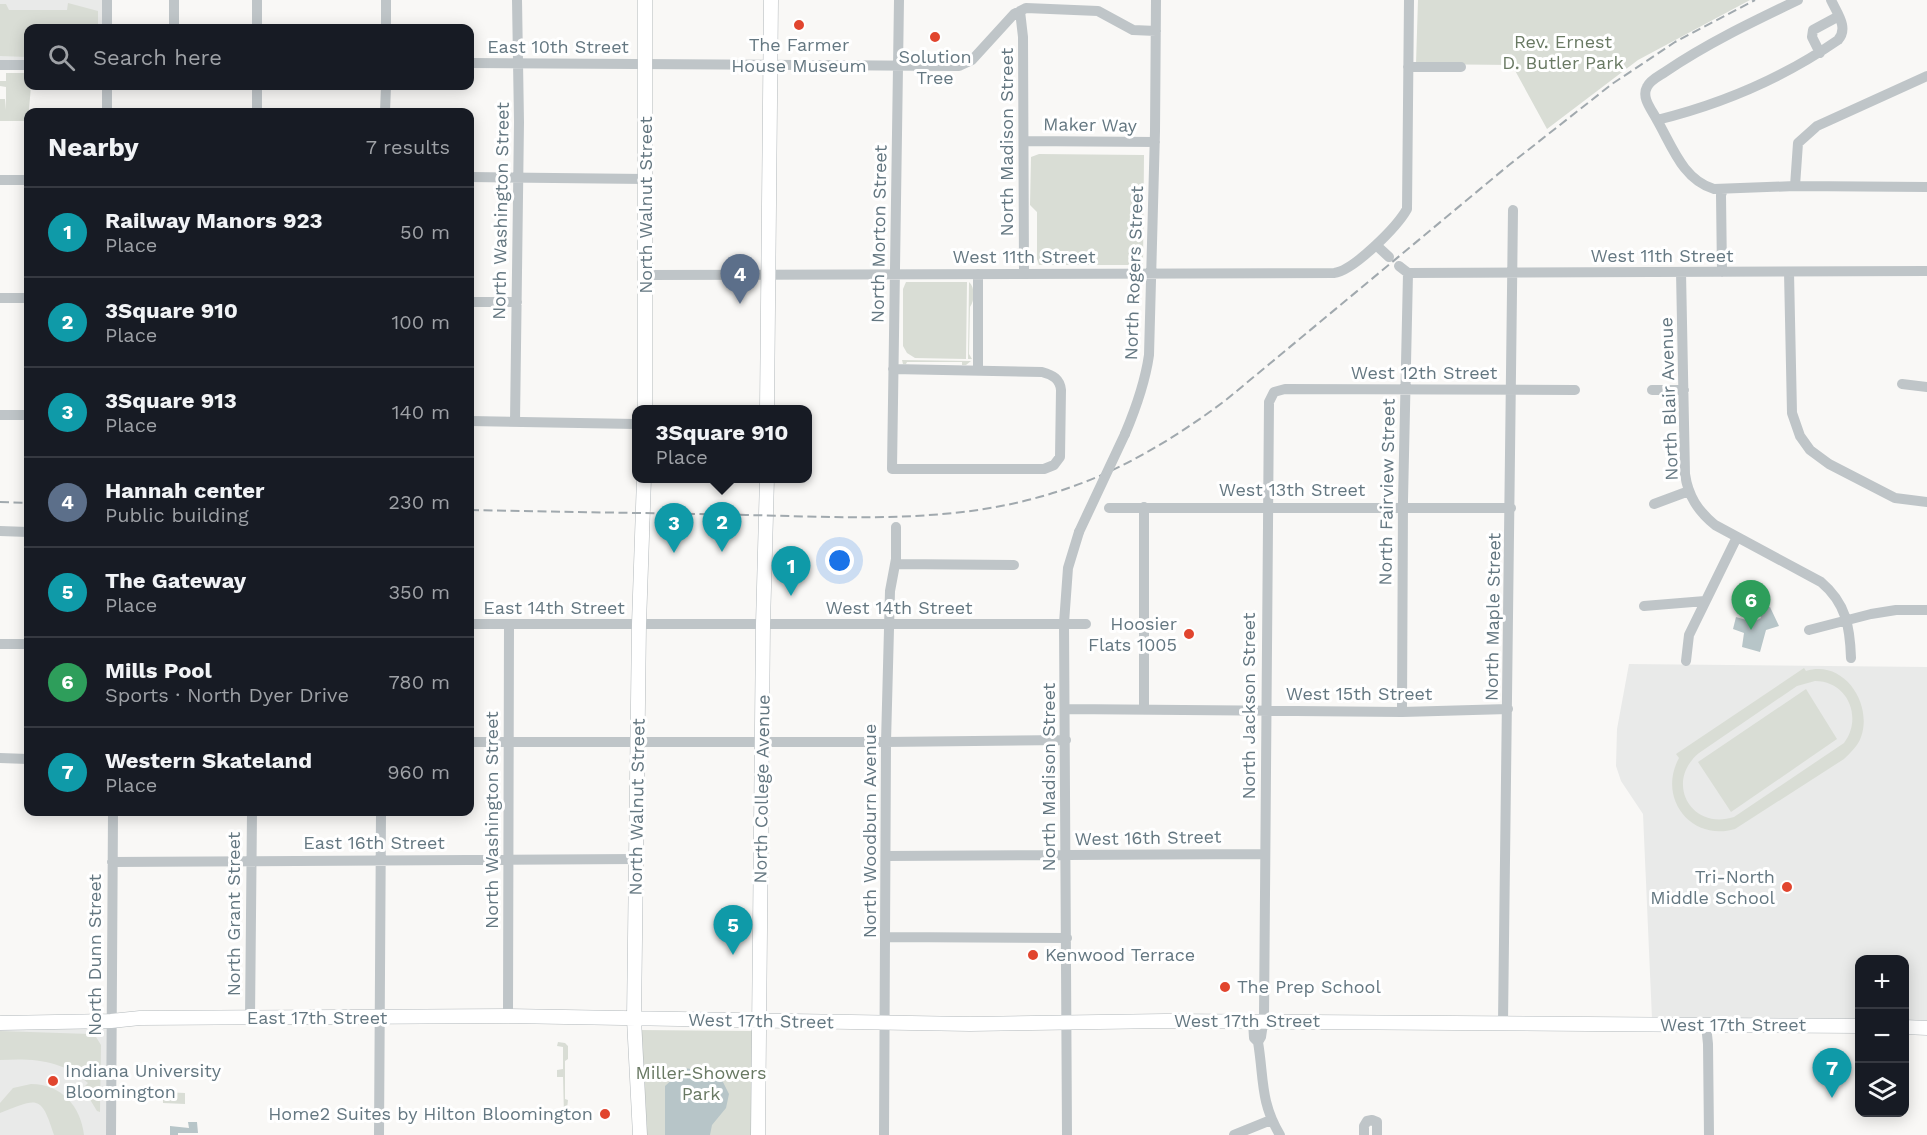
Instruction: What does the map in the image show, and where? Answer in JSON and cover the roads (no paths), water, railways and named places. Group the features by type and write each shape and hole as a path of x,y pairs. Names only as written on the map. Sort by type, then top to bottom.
{"main road":[{"name":"North Walnut Street","path":"645,0 645,405"},
{"path":"767,405 771,0"},
{"name":"North Walnut Street","path":"640,1135 634,1018 639,624 644,483"},
{"name":"North College Avenue","path":"759,1135 763,624 767,483"},
{"name":"East 17th Street","path":"0,1023 111,1022 140,1018 508,1016 634,1018"},
{"name":"West 17th Street","path":"634,1018 885,1023 1258,1021 1855,1026"},
{"path":"1909,1027 1927,1028"}],"street":[{"path":"107,0 107,24"},
{"path":"174,0 174,24"},
{"path":"257,0 257,24"},
{"path":"386,0 386,24"},
{"name":"North Washington Street","path":"515,422 519,177 517,0"},
{"name":"North Morton Street","path":"899,0 892,469 1044,469 1055,464 1062,450 1060,382 1052,375 1042,372 978,371"},
{"name":"North Rogers Street","path":"1078,532 1125,434 1146,379 1149,355 1155,142 1156,0"},
{"path":"1389,257 1376,245 1401,221 1407,209 1409,0"},
{"path":"1798,0 1736,30 1676,65 1646,88 1645,99 1686,170 1703,186 1723,190 1732,187 1795,186 1927,187"},
{"path":"1657,120 1690,112 1738,94 1793,69 1820,53 1841,38 1843,27 1831,0"},
{"path":"1020,11 1026,8 1089,10 1102,13 1133,30 1156,31"},
{"name":"East 10th Street","path":"474,63 959,66 977,56 1014,14 1020,11"},
{"name":"North Madison Street","path":"1020,11 1023,37 1023,274"},
{"path":"1820,53 1812,37 1813,30 1839,16"},
{"path":"0,65 24,65"},
{"path":"1408,67 1461,67"},
{"path":"1795,186 1798,143 1817,126 1927,76"},
{"path":"107,90 107,108"},
{"path":"257,90 257,108"},
{"path":"386,90 386,108"},
{"name":"Maker Way","path":"1024,141 1155,142"},
{"path":"474,177 646,179"},
{"path":"0,180 24,180"},
{"path":"1722,272 1721,195 1723,190"},
{"name":"North Maple Street","path":"1503,1023 1513,210"},
{"name":"West 11th Street","path":"645,275 1338,273 1347,269 1376,245"},
{"path":"1399,266 1408,273"},
{"name":"North Blair Avenue","path":"1681,272 1685,474 1689,491 1697,507 1708,520 1821,582 1839,600 1848,621 1851,658"},
{"path":"1789,272 1792,413 1800,436 1810,450 1828,464 1895,498 1927,502"},
{"name":"West 11th Street","path":"1408,273 1927,272"},
{"name":"North Fairview Street","path":"1401,712 1408,273"},
{"path":"893,369 978,371 978,274"},
{"path":"0,298 24,298"},
{"path":"474,302 517,302"},
{"path":"1902,384 1927,387"},
{"name":"West 12th Street","path":"1274,392 1285,389 1575,390"},
{"path":"1653,390 1684,390"},
{"name":"North Jackson Street","path":"1270,1120 1262,1088 1258,1042 1254,1038 1258,1021 1265,854 1269,402 1274,392"},
{"path":"0,415 24,415"},
{"path":"474,421 632,423"},
{"path":"1654,504 1689,491"},
{"path":"1144,507 1144,710"},
{"name":"West 13th Street","path":"1109,508 1510,508"},
{"name":"North Woodburn Avenue","path":"884,1135 886,742 890,591 895,564 896,527"},
{"path":"0,531 24,532"},
{"name":"North Madison Street","path":"1067,1135 1064,623 1068,568 1078,532"},
{"path":"1686,661 1689,635 1737,537"},
{"path":"895,564 1014,565"},
{"path":"1644,606 1705,601"},
{"path":"1809,630 1871,614 1896,610 1927,610"},
{"name":"East 14th Street","path":"474,624 639,624"},
{"name":"North Washington Street","path":"508,1016 509,624"},
{"name":"West 14th Street","path":"639,624 1086,624"},
{"path":"0,644 24,644"},
{"name":"West 15th Street","path":"1065,709 1401,712 1508,709"},
{"path":"474,742 1066,740"},
{"path":"0,758 24,759"},
{"name":"North Dunn Street","path":"111,1135 113,816"},
{"name":"North Grant Street","path":"250,1018 252,816"},
{"path":"379,1135 381,816"},
{"name":"West 16th Street","path":"886,856 1265,854"},
{"name":"East 16th Street","path":"112,862 636,859"},
{"path":"885,936 1067,938"},
{"path":"1706,1025 1709,1135"},
{"path":"1234,1135 1270,1120 1280,1135"},
{"path":"1364,1135 1367,1120 1372,1120 1377,1122 1377,1135"}],"railway":[{"path":"474,510 895,517 933,515 1007,505 1043,496 1092,479 1139,457 1226,400 1509,165 1612,84 1675,42 1755,0"},
{"path":"0,502 24,503"}],"place":[{"name":"The Farmer House Museum","path":"799,25"},
{"name":"Solution Tree","path":"935,37"},
{"name":"Hannah center","path":"740,304"},
{"name":"3Square 910","path":"722,552"},
{"name":"3Square 913","path":"674,553"},
{"name":"Railway Manors 923","path":"791,596"},
{"name":"Mills Pool","path":"1751,630"},
{"name":"Hoosier Flats 1005","path":"1189,634"},
{"name":"Tri-North Middle School","path":"1787,887"},
{"name":"The Gateway","path":"733,955"},
{"name":"Kenwood Terrace","path":"1033,955"},
{"name":"The Prep School","path":"1225,987"},
{"name":"Indiana University Bloomington","path":"53,1081"},
{"name":"Western Skateland","path":"1832,1098"},
{"name":"Home2 Suites by Hilton Bloomington","path":"605,1114"}],"park label":[{"name":"Rev. Ernest D. Butler Park","path":"1563,52"},
{"name":"Miller-Showers Park","path":"701,1083"}]}
